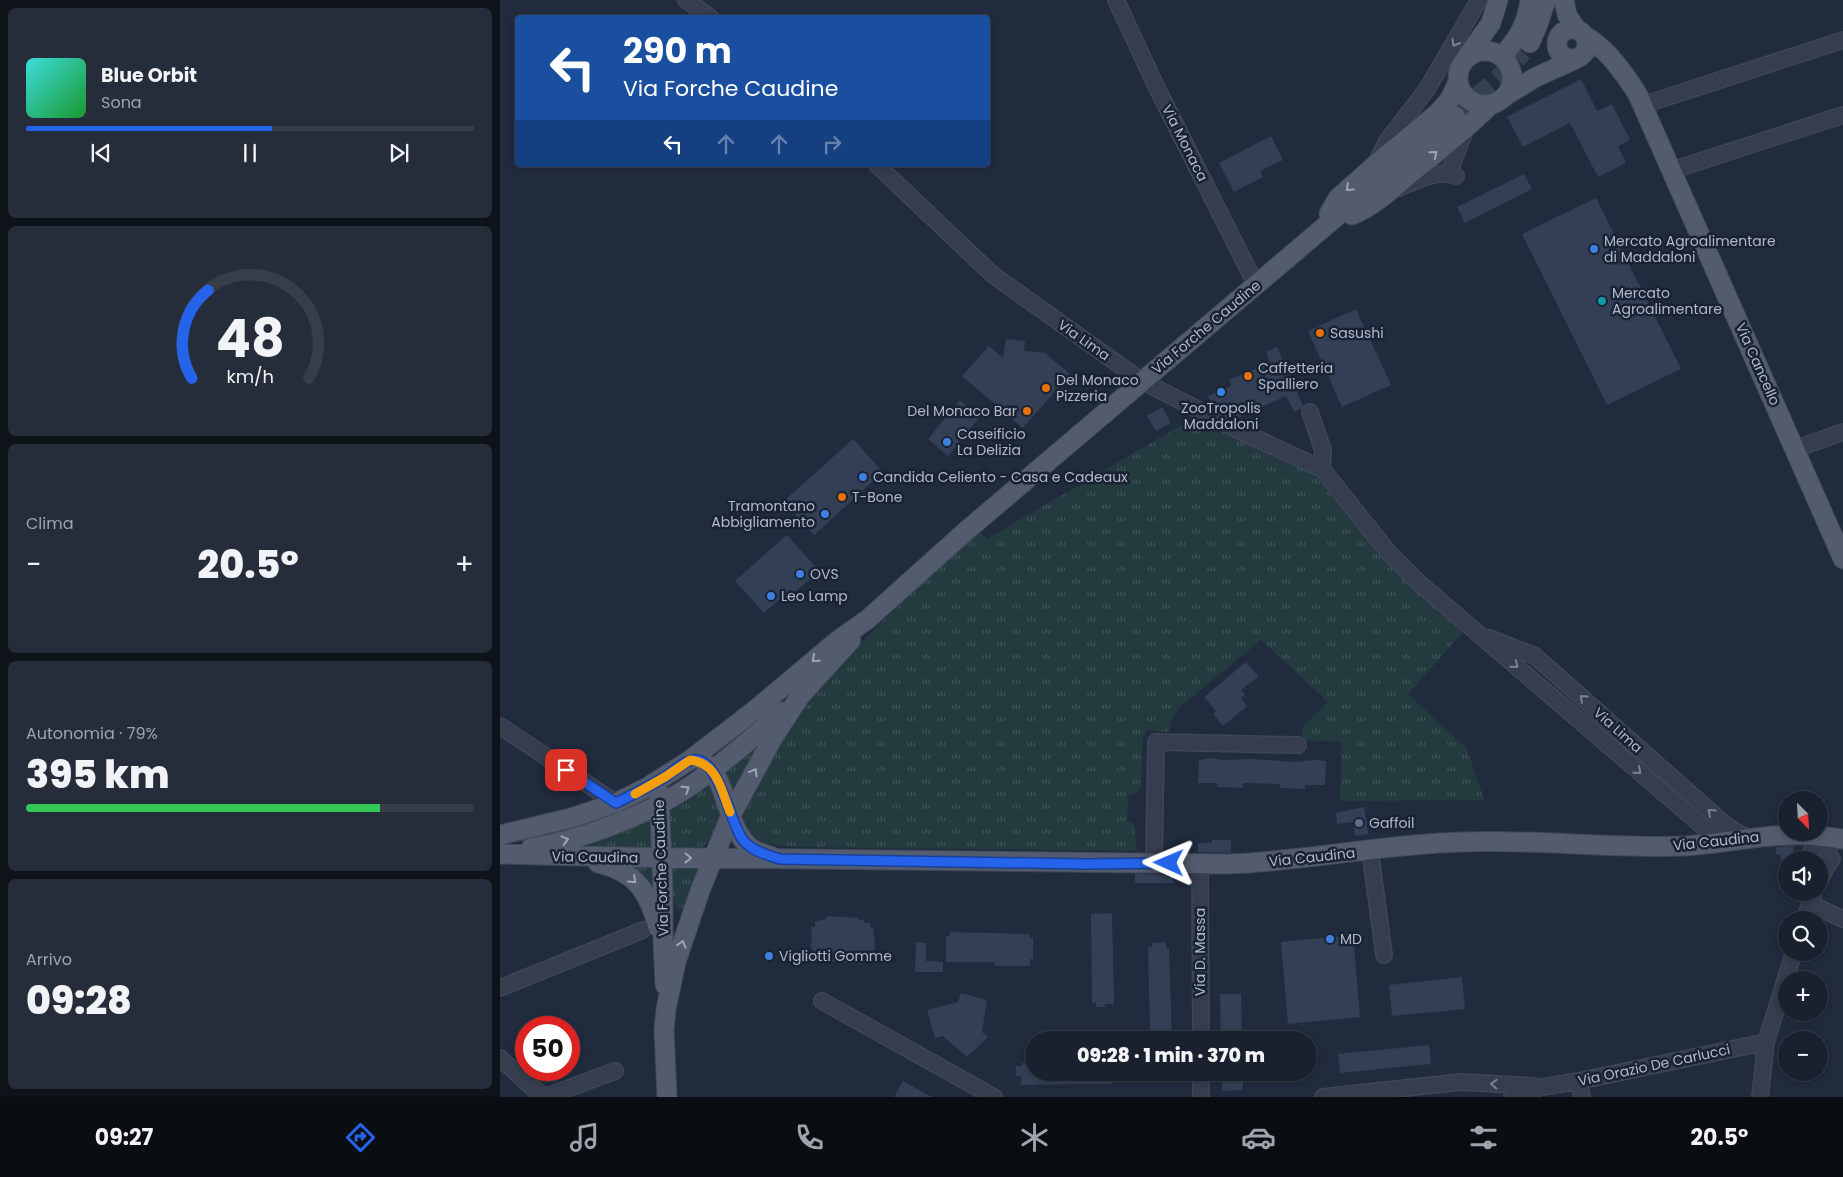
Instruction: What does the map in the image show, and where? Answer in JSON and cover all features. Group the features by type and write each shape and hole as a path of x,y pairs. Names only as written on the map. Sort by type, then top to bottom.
{"main road":[{"path":"1321,228 1338,198 1438,113 1450,99 1458,82 1461,65 1491,22 1498,0"},
{"path":"1502,59 1520,34 1527,19 1530,0"},
{"path":"1523,52 1538,24 1546,0"},
{"path":"1556,44 1557,49 1567,58 1578,58 1586,50 1586,40 1567,15 1564,0"},
{"path":"1458,82 1466,97 1481,105 1498,100 1510,89 1512,80 1502,59 1491,22"},
{"path":"1467,57 1475,52 1484,50 1502,59 1531,68 1539,64 1556,44 1563,31 1572,29 1581,33"},
{"name":"Via Cancello","path":"1581,33 1602,49 1623,71 1643,105 1843,559"},
{"path":"1321,228 1359,212 1388,192 1460,122 1536,77 1578,58 1589,55 1608,57"},
{"name":"Via Forche Caudine","path":"666,1008 662,942 664,890 658,804 659,790 665,777 755,710 837,641 868,619 966,531 1321,228 1460,122"},
{"name":"Via Forche Caudine","path":"667,1097 664,1030 666,1008 676,962 685,933 731,815 774,736 800,696 843,650 868,619"},
{"path":"500,852 534,848 576,837 625,819 680,793 758,733 800,696"},
{"path":"690,760 700,761 712,770"},
{"name":"Via Caudina","path":"712,770 743,841 751,848 780,859"},
{"path":"500,835 571,818 616,803 665,777"},
{"name":"Via Caudina","path":"500,852 572,857 1200,864 1265,862 1419,844 1492,841 1618,846 1696,845 1778,836"},
{"name":"Via Caudina","path":"1828,838 1843,839"},
{"path":"572,857 620,870 638,883 652,906 662,942"}],"street":[{"path":"686,0 707,15"},
{"name":"Via Monaca","path":"1116,0 1155,84 1256,285"},
{"path":"1376,164 1388,140 1427,89 1479,0"},
{"path":"1643,105 1843,40"},
{"path":"1673,170 1843,115"},
{"path":"1388,192 1438,174 1452,174 1460,122"},
{"name":"Via Lima","path":"879,167 994,275 1142,381 1236,429 1322,469 1390,553 1418,582 1721,842"},
{"path":"1310,412 1323,450 1322,469"},
{"path":"1795,448 1843,432"},
{"name":"Via Lima","path":"1478,634 1534,656 1721,821 1734,831 1751,838"},
{"path":"500,726 616,803"},
{"path":"1154,862 1156,742 1298,745"},
{"path":"1696,822 1700,834 1696,845"},
{"path":"1827,841 1829,847 1828,854"},
{"path":"1828,865 1843,847"},
{"path":"1370,851 1384,955"},
{"name":"Via D. Massa","path":"1200,864 1200,1031"},
{"path":"1818,901 1843,919"},
{"path":"500,988 644,930"},
{"path":"1760,1097 1766,1042 1791,961"},
{"path":"822,1001 994,1097"},
{"name":"Via Orazio De Carlucci","path":"1323,1097 1542,1087 1766,1042"},
{"path":"500,1059 545,1097 615,1071"},
{"path":"1201,1081 1201,1097"},
{"path":"1579,1081 1582,1097"},
{"name":"Via Orazio De Carlucci","path":"1512,1097 1542,1087"}],"green space":[{"path":"1197,416 1314,474 1383,558 1464,631 1408,694 1467,749 1484,800 1340,801 1341,742 1302,740 1303,726 1328,702 1261,640 1181,706 1171,720 1169,732 1147,730 1143,739 1141,789 1128,796 1127,822 1133,823 1135,827 1137,851 798,847 769,844 750,835 744,823 745,811 786,730 801,709 837,668 906,598 980,532 987,539"},
{"path":"760,745 734,796 722,772"},
{"path":"709,782 722,811 721,823 718,829 710,840 695,853 672,849 669,844 664,810"},
{"path":"653,815 655,853 579,853 574,846"},
{"path":"638,866 656,866 656,893 636,871"},
{"path":"668,867 701,867 683,910 680,911 676,907"}],"building":[{"path":"1581,79 1597,111 1612,104 1630,140 1618,146 1626,163 1598,177 1570,123 1523,147 1507,117"},
{"path":"1271,136 1283,160 1260,171 1263,177 1234,192 1219,163"},
{"path":"1524,174 1532,189 1465,223 1457,207"},
{"name":"Mercato Agroalimentare","path":"1596,198 1681,369 1607,405 1522,234"},
{"path":"1356,309 1391,385 1342,407 1308,331"},
{"path":"1006,339 1025,341 1024,351 1045,353 1070,374 1023,428 962,376 989,346 1003,358"},
{"path":"1277,347 1303,406 1301,409 1294,412 1286,396 1236,419 1229,415 1227,410 1223,412 1213,407 1208,396 1231,386 1229,380 1270,363 1266,352"},
{"path":"960,400 980,417 948,456 928,439"},
{"path":"1162,407 1171,423 1156,431 1147,416"},
{"path":"853,439 883,472 814,535 784,501"},
{"path":"787,535 819,571 793,594 790,590 764,613 735,581"},
{"path":"1246,662 1259,676 1241,690 1245,695 1241,698 1247,706 1223,726 1213,714 1216,711 1204,697"},
{"path":"1211,758 1295,762 1326,761 1325,785 1305,785 1305,789 1280,788 1280,784 1243,783 1243,788 1217,787 1217,783 1198,783 1199,760"},
{"path":"1364,807 1368,834 1355,836 1353,822 1337,824 1336,813"},
{"path":"1212,840 1231,840 1231,853 1198,852 1198,843 1212,843"},
{"path":"1793,846 1794,851 1778,851 1778,854 1776,855 1776,847"},
{"path":"1135,874 1173,875 1173,883 1135,883"},
{"path":"1112,913 1114,1004 1096,1007 1096,1003 1092,1003 1091,914"},
{"path":"826,916 859,918 859,920 864,920 864,923 870,923 871,928 873,928 875,943 872,958 865,958 865,961 861,961 861,964 824,961 824,958 820,958 821,955 814,955 810,943 812,943 811,927 815,927 815,922 826,919"},
{"path":"950,932 1029,934 1029,938 1033,938 1033,959 1030,959 1030,966 995,966 995,962 946,962 946,936 950,936"},
{"path":"1353,935 1360,1017 1288,1024 1281,942"},
{"path":"916,942 926,943 926,961 943,962 943,972 915,972"},
{"path":"1166,942 1166,948 1169,948 1172,1031 1150,1030 1148,947 1152,947 1152,943"},
{"path":"1462,977 1465,1009 1392,1016 1389,985"},
{"path":"961,993 987,1000 982,1032 988,1037 967,1057 943,1036 935,1038 927,1010 958,1002"},
{"path":"1220,994 1241,994 1242,1031 1221,1031"},
{"path":"1429,1045 1431,1064 1340,1073 1338,1054"},
{"path":"1022,1063 1025,1063 1025,1081 1112,1081 1112,1084 1021,1085 1021,1076 1016,1076 1016,1066 1021,1066"},
{"path":"903,1081 932,1097 894,1097"},
{"path":"1153,1081 1188,1081 1153,1082"},
{"path":"1222,1081 1243,1081 1243,1090 1222,1091"}],"tunnel":[{"path":"1455,116 1502,75 1523,52"}],"slow traffic":[{"path":"635,794 690,760 700,761 707,765 716,776 730,812"}],"place":[{"name":"Mercato Agroalimentare di Maddaloni","path":"1594,249"},
{"name":"Mercato Agroalimentare","path":"1602,301"},
{"name":"Sasushi","path":"1320,333"},
{"name":"Caffetteria Spalliero","path":"1248,376"},
{"name":"Del Monaco Pizzeria","path":"1046,388"},
{"name":"ZooTropolis Maddaloni","path":"1221,392"},
{"name":"Del Monaco Bar","path":"1027,411"},
{"name":"Caseificio La Delizia","path":"947,442"},
{"name":"Candida Celiento - Casa e Cadeaux","path":"863,477"},
{"name":"T-Bone","path":"842,497"},
{"name":"Tramontano Abbigliamento","path":"825,514"},
{"name":"OVS","path":"800,574"},
{"name":"Leo Lamp","path":"771,596"},
{"name":"Gaffoil","path":"1359,823"},
{"name":"MD","path":"1330,939"},
{"name":"Vigliotti Gomme","path":"769,956"}],"route":[{"path":"566,770 616,803 665,777 690,760 700,761 707,765 716,776 735,827 743,841 758,852 780,859 1085,864 1169,863"}]}
